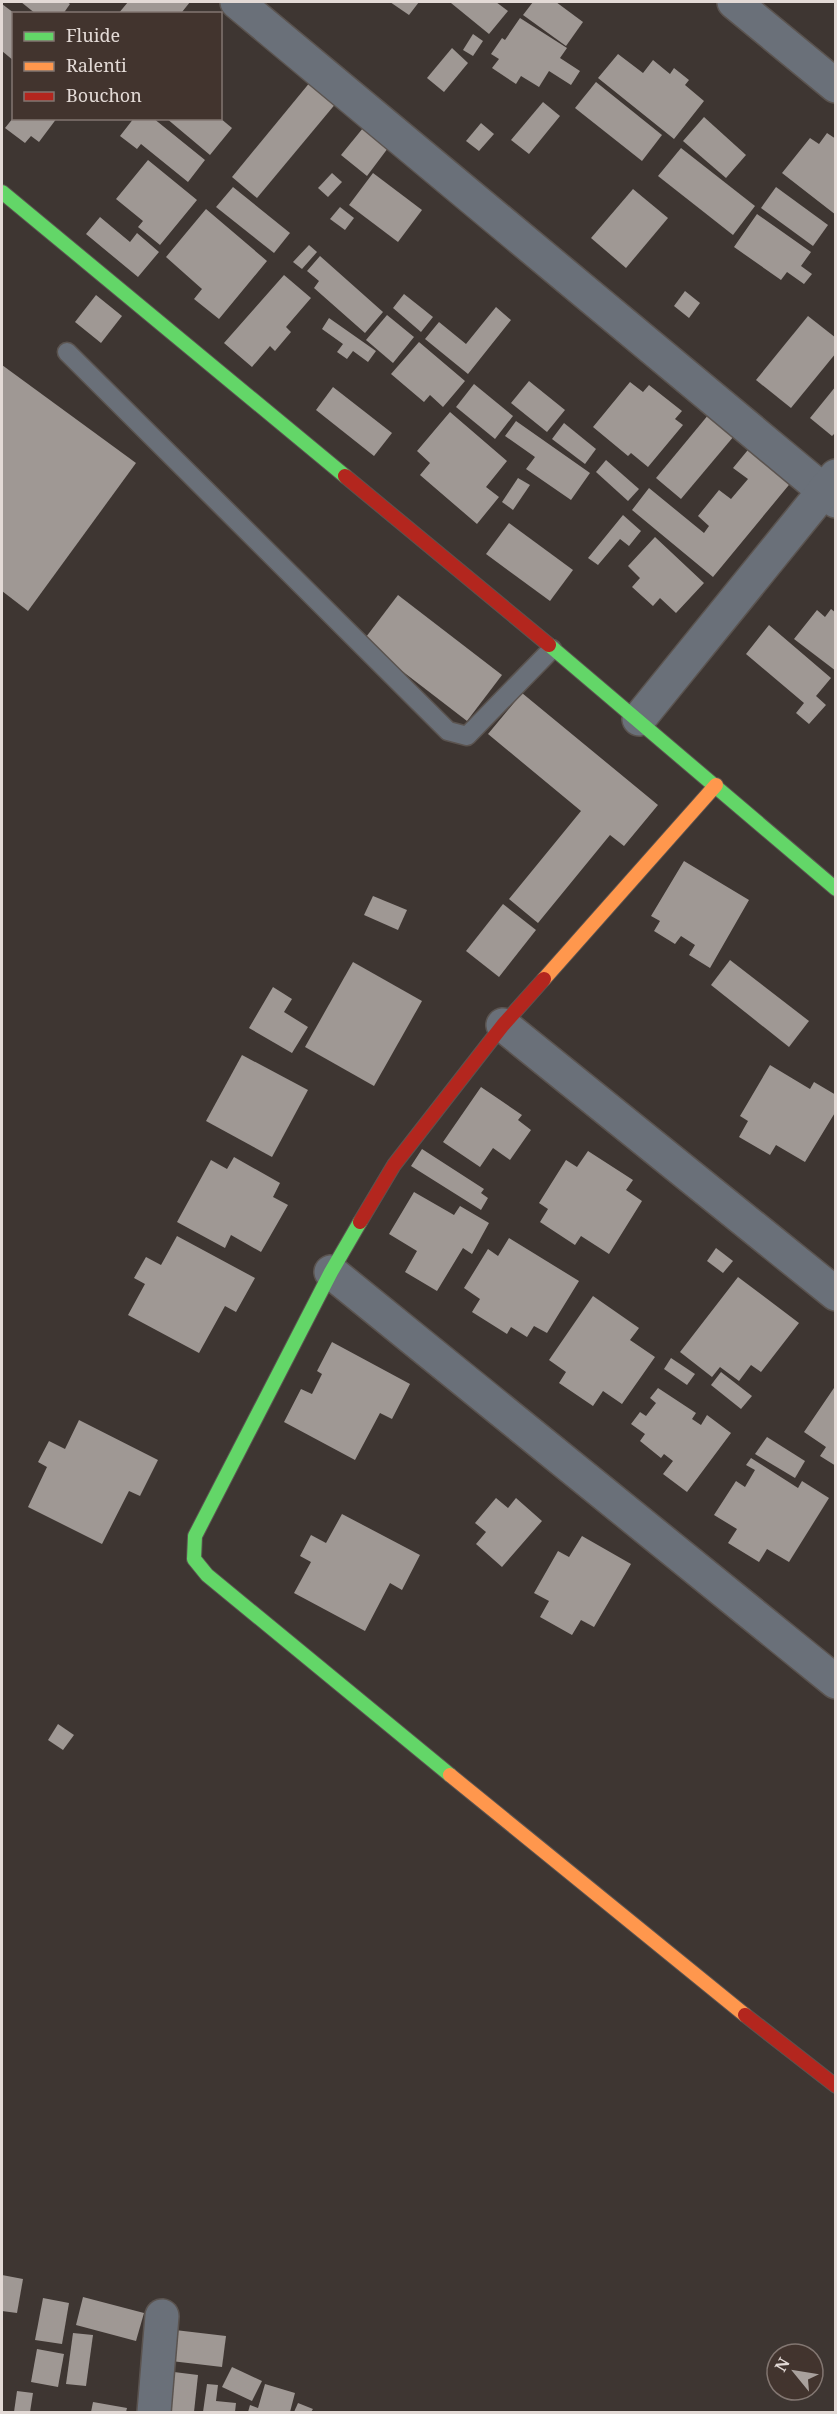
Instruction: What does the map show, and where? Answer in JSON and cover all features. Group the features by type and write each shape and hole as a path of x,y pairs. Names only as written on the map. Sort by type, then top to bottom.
{"street":[{"path":"237,2 832,490 639,719"},
{"path":"734,2 836,86"},
{"path":"2,192 639,719 836,889"},
{"path":"716,785 503,1024 394,1165 331,1272 195,1536 195,1559 207,1575 715,1992 836,2086"},
{"path":"503,1024 836,1294"},
{"path":"331,1272 836,1682"},
{"path":"154,2412 162,2316"}],"lane":[{"path":"67,352 448,731 467,736 552,649"}],"building":[{"path":"21,2 67,2 70,4 64,12 34,12"},
{"path":"128,2 190,2 182,12 120,12"},
{"path":"390,2 419,2 409,15"},
{"path":"452,2 496,2 508,11 489,34"},
{"path":"533,2 556,2 583,22 566,46 523,15"},
{"path":"2,4 13,12 12,59 2,51"},
{"path":"520,18 567,48 560,58 580,71 571,85 549,71 539,87 521,76 516,84 492,68 499,59 491,54 502,38 505,40"},
{"path":"473,34 483,41 473,56 463,50"},
{"path":"452,48 468,63 444,92 427,78"},
{"path":"618,54 643,73 653,60 670,74 674,68 689,80 685,85 704,101 674,139 598,78"},
{"path":"311,81 337,102 257,198 232,177"},
{"path":"596,82 662,135 642,161 575,108"},
{"path":"543,102 560,116 529,154 511,140"},
{"path":"704,117 746,155 726,178 683,141"},
{"path":"12,119 56,120 39,142 31,136 25,143 5,128"},
{"path":"132,120 155,120 205,160 188,182 141,144 137,149 120,136"},
{"path":"168,120 222,120 232,128 210,155"},
{"path":"481,123 494,134 479,151 466,141"},
{"path":"363,128 388,148 367,176 341,155"},
{"path":"827,133 836,139 836,215 782,173 810,138 819,144"},
{"path":"681,148 755,206 733,235 658,176"},
{"path":"148,160 197,200 160,245 138,227 143,221 116,199"},
{"path":"332,173 342,182 328,197 318,188"},
{"path":"373,173 422,210 398,242 349,205"},
{"path":"233,187 290,233 274,253 216,207"},
{"path":"776,187 828,225 813,246 761,208"},
{"path":"633,189 668,218 626,268 591,238"},
{"path":"340,207 354,218 345,230 330,219"},
{"path":"206,209 267,261 219,319 194,299 202,289 166,257"},
{"path":"757,214 811,252 801,266 812,274 804,284 787,272 781,280 734,247"},
{"path":"100,217 130,242 137,233 159,252 138,277 86,234"},
{"path":"309,245 317,252 302,269 293,262"},
{"path":"320,256 383,312 365,333 314,288 319,281 307,271"},
{"path":"284,275 311,298 286,327 291,332 275,351 270,346 252,367 224,343"},
{"path":"685,291 700,303 689,318 674,306"},
{"path":"404,294 433,317 421,332 393,308"},
{"path":"96,295 122,316 101,343 75,322"},
{"path":"496,307 511,320 468,374 425,339 439,322 466,344"},
{"path":"387,315 414,337 393,363 366,340"},
{"path":"808,316 836,338 836,353 791,408 756,380"},
{"path":"329,318 376,351 368,362 353,351 347,359 337,352 343,344 322,329"},
{"path":"419,342 465,381 443,407 430,395 424,402 391,374"},
{"path":"2,365 136,463 28,611 2,591"},
{"path":"529,381 565,410 547,432 511,403"},
{"path":"630,382 643,392 649,385 682,411 675,419 683,425 648,467 631,453 628,456 593,427"},
{"path":"474,384 513,416 495,439 456,407"},
{"path":"836,386 836,432 832,436 810,418"},
{"path":"333,387 392,433 374,456 316,410"},
{"path":"450,412 507,461 486,487 499,497 477,524 420,475 430,463 417,451"},
{"path":"709,414 734,436 681,499 656,478"},
{"path":"516,421 590,473 571,500 526,469 535,457 505,436"},
{"path":"564,423 596,449 585,464 552,439"},
{"path":"752,445 793,480 713,577 632,510 649,488 704,533 709,526 698,516 719,490 731,499 748,479 733,468"},
{"path":"606,460 639,489 628,501 596,472"},
{"path":"518,478 530,485 513,510 502,502"},
{"path":"623,515 641,531 629,546 620,539 598,565 588,558"},
{"path":"509,523 573,570 550,601 486,554"},
{"path":"655,537 704,583 676,613 660,598 653,606 632,587 640,578 628,566"},
{"path":"398,595 502,675 467,721 363,641"},
{"path":"831,609 836,613 836,671 794,639 817,610 825,617"},
{"path":"769,625 831,678 816,696 826,705 809,724 796,713 804,703 746,654"},
{"path":"522,693 658,805 624,846 610,835 538,923 509,899 581,811 488,734"},
{"path":"684,861 749,900 710,968 689,955 695,945 681,936 675,944 654,931 660,921 651,916"},
{"path":"373,896 407,910 398,930 364,915"},
{"path":"503,904 536,930 499,977 466,951"},
{"path":"730,960 809,1021 789,1047 711,985"},
{"path":"353,962 422,1001 374,1086 305,1047"},
{"path":"273,987 292,999 284,1012 308,1027 292,1053 249,1028"},
{"path":"242,1055 308,1090 272,1157 206,1121"},
{"path":"770,1065 810,1089 814,1082 836,1095 836,1111 805,1162 776,1145 770,1155 739,1137 748,1121 740,1116"},
{"path":"481,1087 522,1115 518,1120 531,1130 510,1160 493,1148 480,1167 443,1142"},
{"path":"422,1149 484,1189 481,1193 488,1198 481,1210 411,1166"},
{"path":"588,1151 633,1180 626,1190 642,1201 609,1254 581,1236 575,1245 540,1222 548,1209 539,1203 566,1160 577,1167"},
{"path":"234,1157 280,1183 273,1197 288,1205 261,1252 231,1235 225,1248 177,1222 211,1160 227,1169"},
{"path":"414,1192 454,1215 460,1206 489,1223 472,1254 463,1248 437,1291 405,1272 417,1251 389,1234"},
{"path":"177,1236 255,1278 236,1312 225,1306 199,1353 128,1315 145,1284 134,1278 146,1257 161,1265"},
{"path":"509,1238 579,1281 547,1333 534,1326 527,1337 511,1327 507,1334 472,1312 480,1299 464,1288 488,1249 498,1256"},
{"path":"716,1248 733,1261 723,1273 707,1261"},
{"path":"738,1277 799,1323 761,1372 751,1365 739,1381 720,1367 712,1377 680,1352"},
{"path":"593,1296 639,1328 630,1340 655,1357 622,1404 603,1391 593,1406 559,1383 566,1372 549,1360"},
{"path":"332,1342 410,1384 392,1419 380,1413 355,1460 284,1422 301,1389 312,1394 322,1374 317,1371"},
{"path":"671,1358 695,1374 687,1385 664,1369"},
{"path":"721,1372 752,1396 741,1409 711,1385"},
{"path":"836,1385 836,1466 820,1456 826,1447 804,1432"},
{"path":"658,1388 696,1413 692,1419 701,1425 707,1415 731,1433 687,1492 663,1474 673,1461 664,1454 661,1458 640,1441 645,1434 631,1424 640,1412 646,1416 656,1403 650,1398"},
{"path":"79,1420 158,1460 140,1496 129,1491 102,1544 28,1507 47,1467 38,1462 49,1441 65,1449"},
{"path":"767,1437 805,1461 795,1478 755,1454"},
{"path":"751,1458 798,1488 802,1481 829,1498 789,1562 767,1549 759,1562 728,1543 737,1529 714,1515 736,1481 745,1487 755,1470 746,1465"},
{"path":"496,1498 508,1508 516,1498 542,1521 502,1567 476,1544 486,1532 475,1523"},
{"path":"342,1514 420,1555 402,1590 390,1583 365,1631 294,1593 311,1562 300,1556 311,1535 326,1543"},
{"path":"582,1536 631,1564 594,1627 581,1620 572,1635 540,1617 549,1601 534,1593 558,1551 569,1557"},
{"path":"58,1724 74,1735 63,1750 48,1740"},
{"path":"2,2275 23,2279 17,2313 2,2311"},
{"path":"83,2297 144,2313 136,2341 76,2325"},
{"path":"43,2298 69,2303 62,2344 35,2340"},
{"path":"175,2330 226,2336 222,2367 171,2361"},
{"path":"73,2333 93,2335 86,2386 66,2384"},
{"path":"37,2349 64,2354 58,2387 31,2382"},
{"path":"232,2367 262,2381 252,2401 222,2387"},
{"path":"174,2372 198,2375 194,2412 170,2412"},
{"path":"207,2384 218,2385 216,2401 236,2403 235,2412 203,2412"},
{"path":"265,2384 295,2393 290,2412 248,2412 250,2405 258,2408"},
{"path":"17,2391 33,2393 30,2412 14,2412"},
{"path":"93,2402 127,2408 126,2412 91,2412"},
{"path":"298,2403 313,2409 311,2412 294,2412"}],"traffic: fast":[{"path":"2,192 345,476"},
{"path":"549,645 836,889"},
{"path":"360,1222 331,1272 195,1536 194,1559 207,1575 450,1775"}],"traffic: slow":[{"path":"544,979 716,785"},
{"path":"450,1775 745,2015"}],"traffic: jam":[{"path":"345,476 549,645"},
{"path":"360,1222 394,1165 503,1025 544,979"},
{"path":"745,2015 836,2086"}]}
